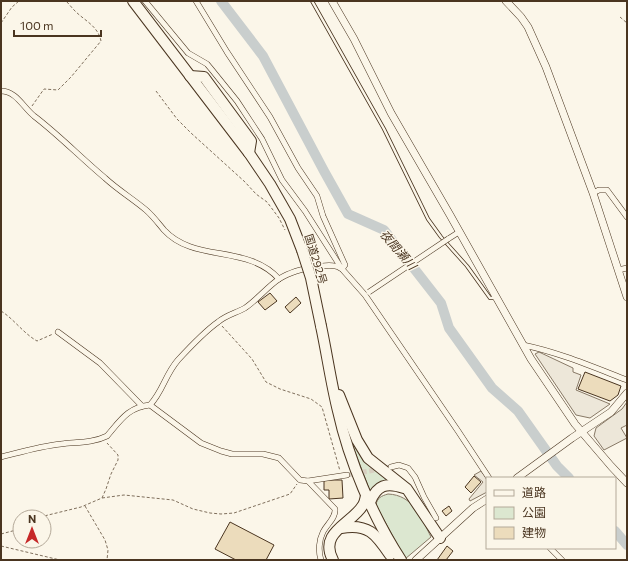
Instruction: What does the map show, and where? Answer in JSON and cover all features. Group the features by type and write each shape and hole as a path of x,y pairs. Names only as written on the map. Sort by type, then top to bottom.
{"highway":[{"name":"国道292号","path":"133,1 249,152 270,184 290,219 311,278 338,412 349,449 368,499 384,534 398,559"},
{"path":"330,369 356,440 368,458 408,490 440,538"},
{"path":"333,560 329,545 332,536 337,529 348,522 374,492 388,485 396,485 408,490"},
{"path":"337,529 351,526 369,530 377,536 398,559"}],"street":[{"path":"145,1 188,53 207,64 237,102 262,139 282,180 305,211 342,269 367,294 488,477"},
{"path":"196,1 270,118 298,168 317,196 323,216 344,265 342,269"},
{"path":"332,1 354,39 390,113 531,359 581,431 627,483"},
{"path":"506,1 521,17 528,28 546,67 593,193 627,297"},
{"path":"1,91 14,95 29,111 105,179 147,210 174,239 188,246 234,255 263,265 273,272 279,279"},
{"path":"593,193 599,190 607,190 627,217"},
{"path":"367,294 459,232"},
{"path":"1,457 34,449 89,441 107,436 130,411 142,406 150,405 156,399 164,380 178,359 218,322 243,309 279,279 291,272 318,266 335,265 342,269"},
{"path":"618,270 627,268"},
{"path":"58,332 100,363 142,406"},
{"path":"523,345 627,380"},
{"path":"518,477 581,431 611,412 627,393"},
{"path":"150,405 201,443 232,454 263,454 279,458 300,480 308,481 347,475"},
{"path":"391,467 399,465 408,468 415,477 436,518"},
{"path":"308,481 335,509 336,513 323,532 318,549 321,560"},
{"path":"420,559 440,538 473,508 486,500"},
{"path":"551,549 562,560"}],"lane":[{"path":"312,1 384,129 428,219 440,237 467,266 490,298 496,298"}],"path":[{"path":"1,23 12,7 19,1"},
{"path":"29,111 44,89 58,90 101,41 99,34 94,27 75,11 66,1"},
{"path":"620,17 627,23"},
{"path":"156,91 177,119 191,133 245,182 256,194 267,202 279,218 285,230"},
{"path":"1,311 7,314 37,341 58,332"},
{"path":"218,322 252,358 266,382 280,389 311,399 322,408 341,476"},
{"path":"102,498 118,460 118,455 103,438"},
{"path":"52,514 85,505 102,498 124,495 173,500 193,509 210,513 234,513 290,494 300,480"},
{"path":"85,505 105,540 108,550 107,560"},
{"path":"1,534 12,531"},
{"path":"1,546 60,560"}],"green space":[{"path":"349,436 353,436 396,482 371,494"},
{"path":"388,494 397,495 404,498 415,508 431,537 405,559 376,505 380,498"}],"shaded area":[{"path":"539,352 573,368 573,372 581,375 576,390 610,404 590,418 576,415 535,354"},
{"path":"627,402 627,425 621,428 627,438 604,450 594,436 596,428 622,409"},
{"path":"481,471 486,478 486,493 470,501 469,499 483,482 474,475"}],"building":[{"path":"270,293 277,301 265,310 258,302"},
{"path":"296,297 301,303 290,313 285,307"},
{"path":"585,372 621,386 618,395 610,401 578,389"},
{"path":"474,476 481,482 471,493 465,487"},
{"path":"324,480 342,480 343,498 329,499 329,490 324,490"},
{"path":"449,506 452,511 446,516 442,511"},
{"path":"230,522 274,545 266,560 236,560 215,549"},
{"path":"447,546 453,551 446,560 437,560"}],"waterway":[{"name":"夜間瀬川","path":"221,1 263,56 348,214 384,230 441,303 449,328 492,388 518,411 557,466 568,477"},
{"name":"夜間瀬川","path":"616,532 627,545"}],"tunnel":[{"path":"347,475 391,467"}]}
